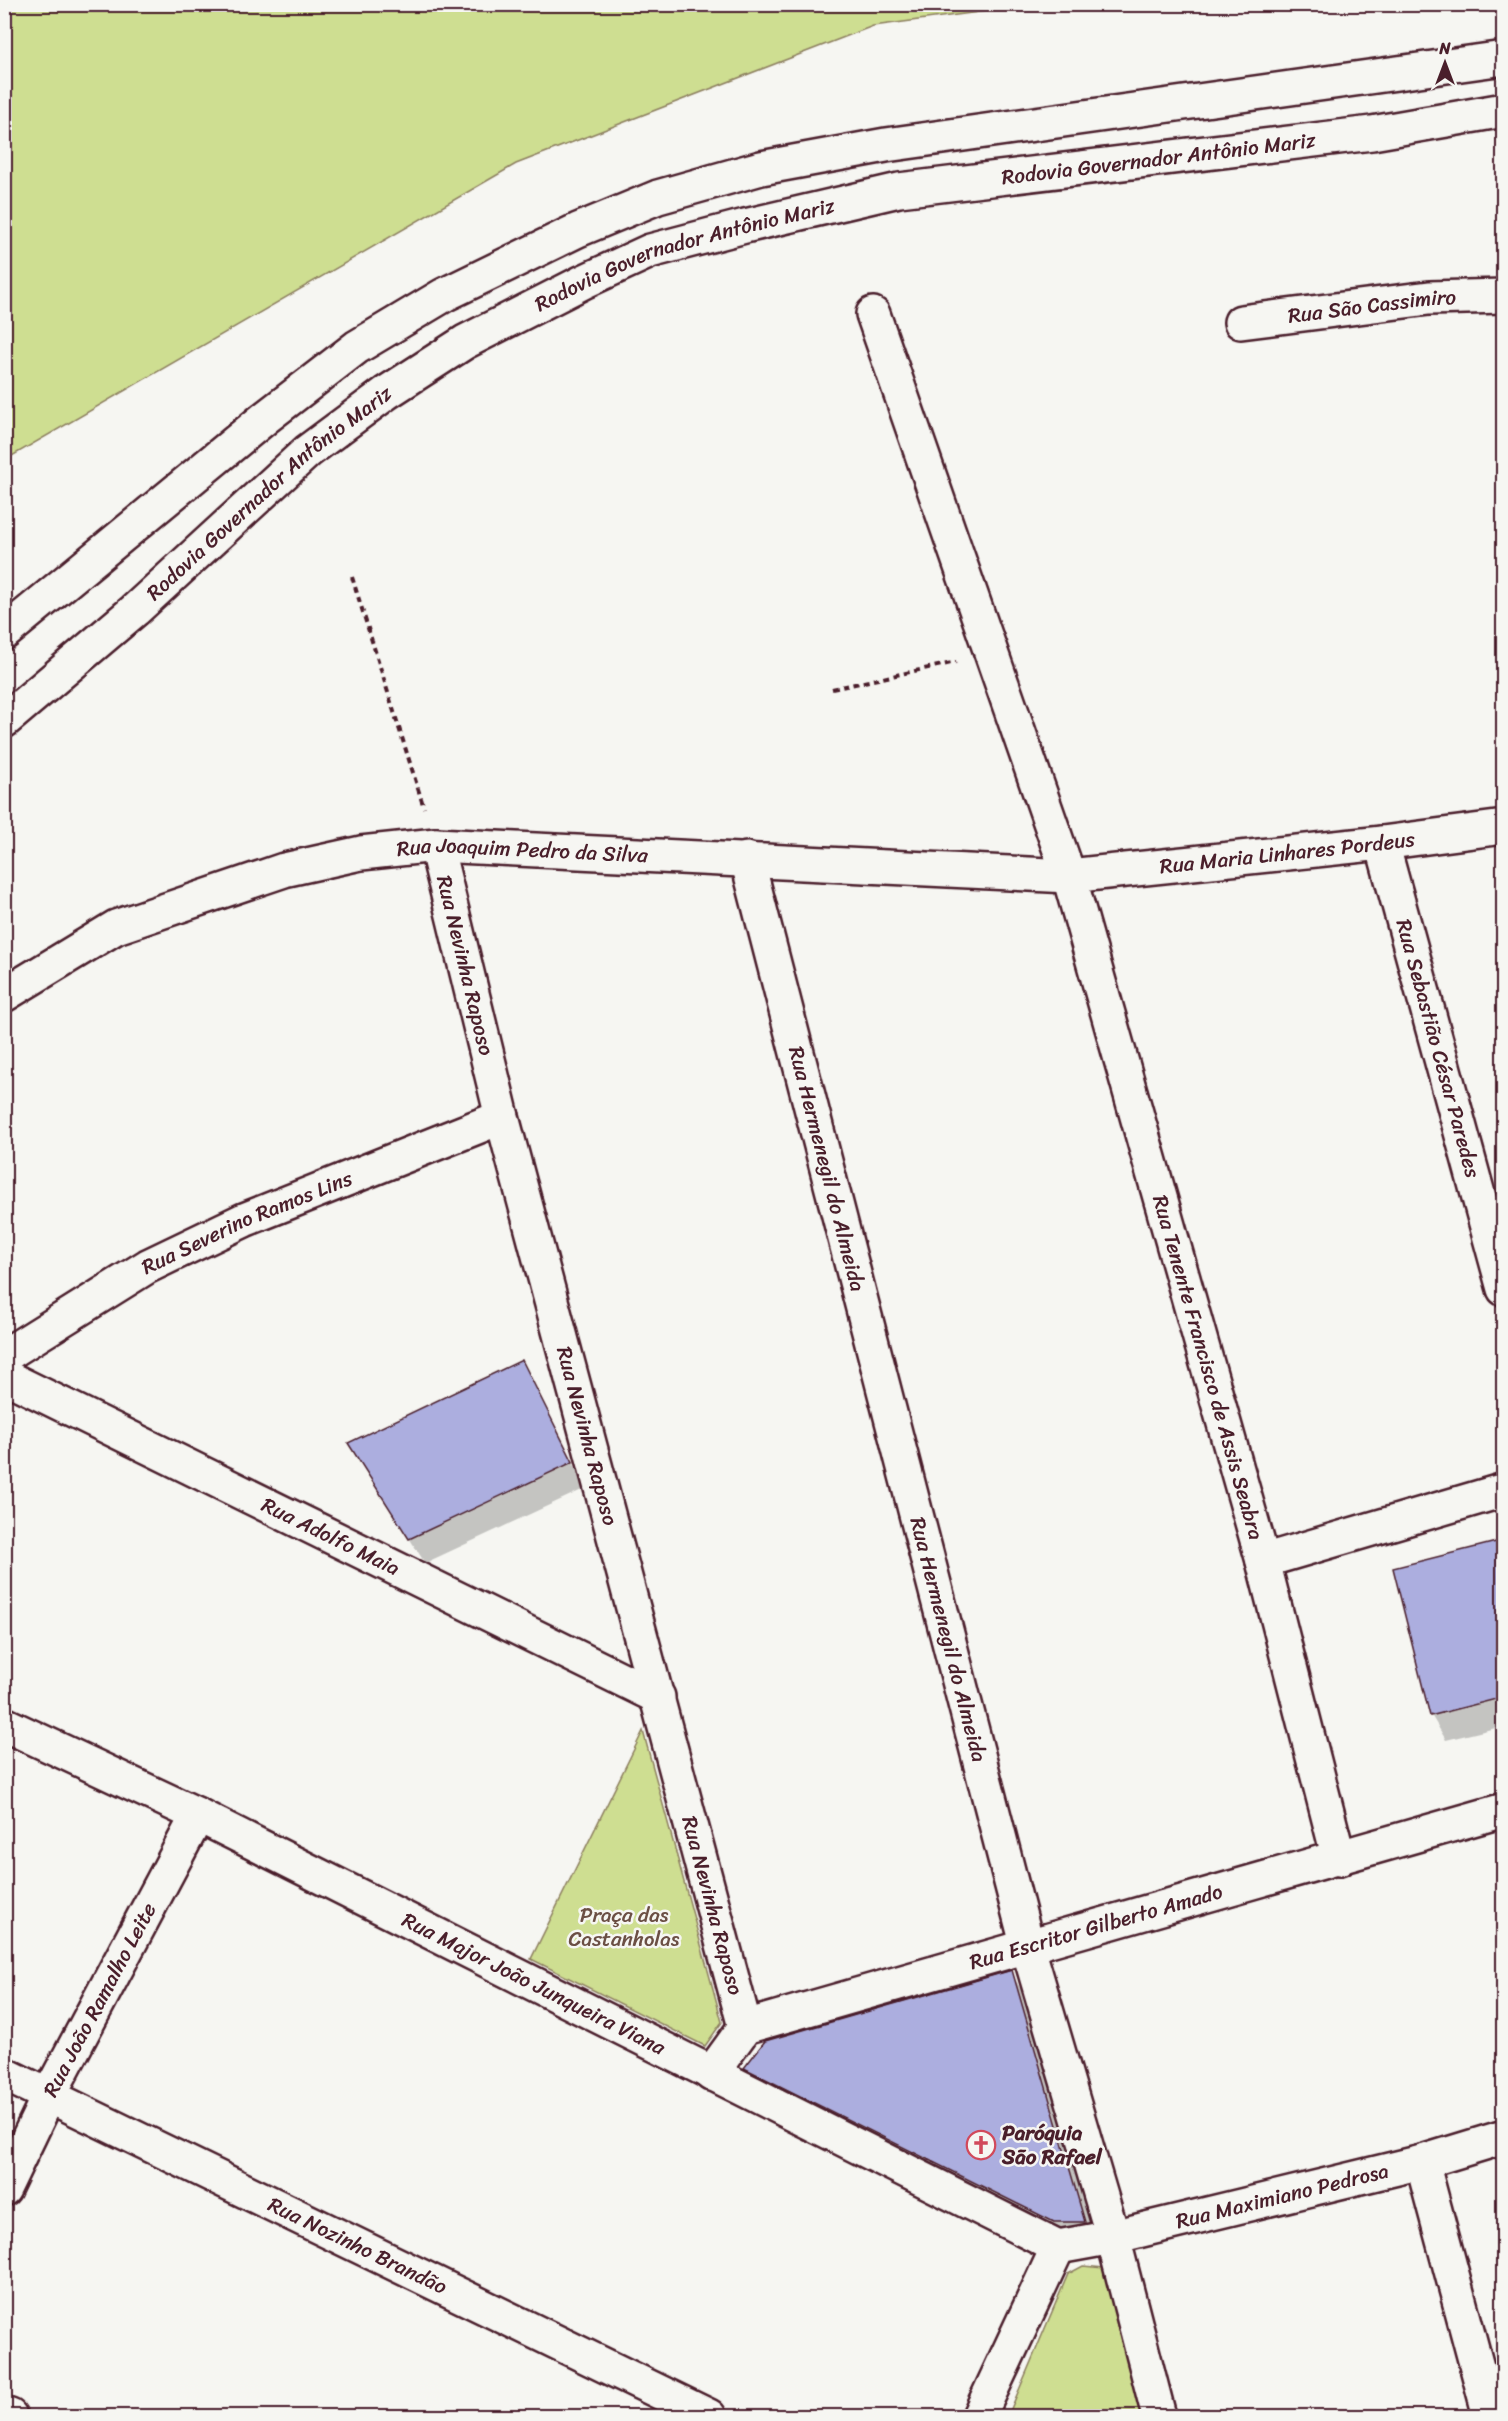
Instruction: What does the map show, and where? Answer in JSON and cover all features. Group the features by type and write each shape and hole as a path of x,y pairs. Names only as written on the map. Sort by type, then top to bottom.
{"main road":[{"path":"4,633 265,418 357,347 444,295 578,230 658,197 761,168 886,145 1503,58"},
{"name":"Rodovia Governador Antônio Mariz","path":"4,721 135,610 308,451 386,393 465,342 650,251 899,190 1372,133 1503,110"},
{"name":"Rua São Cassimiro","path":"1241,322 1429,298 1503,296"},
{"name":"Rua Tenente Francisco de Assis Seabra","path":"873,314 1069,876 1263,1561 1339,1859"},
{"name":"Rua Maria Linhares Pordeus","path":"1069,876 1382,843 1503,827"},
{"name":"Rua Sebastião César Paredes","path":"1382,843 1503,1289"},
{"name":"Rua Joaquim Pedro da Silva","path":"4,995 116,927 285,870 361,853 436,845 1069,876"},
{"name":"Rua Nevinha Raposo","path":"436,845 502,1118 745,2027"},
{"name":"Rua Hermenegil do Almeida","path":"747,859 1028,1948 1113,2237 1159,2416"},
{"name":"Rua Severino Ramos Lins","path":"4,1356 148,1266 244,1220 502,1118"},
{"name":"Rua Adolfo Maia","path":"4,1376 658,1697"},
{"path":"1263,1561 1503,1490"},
{"name":"Rua Major João Junqueira Viana","path":"4,1724 198,1815 1058,2247"},
{"name":"Rua Escritor Gilberto Amado","path":"745,2027 1339,1859 1503,1810"},
{"name":"Rua João Ramalho Leite","path":"4,2189 49,2096 198,1815"},
{"path":"711,2074 745,2027"},
{"name":"Rua Nozinho Brandão","path":"4,2074 709,2416"},
{"name":"Rua Maximiano Pedrosa","path":"1058,2247 1113,2237 1422,2162 1503,2137"},
{"path":"1422,2162 1490,2416"},
{"path":"980,2416 1058,2247"},
{"path":"4,2414 10,2416"}],"path":[{"path":"352,577 436,845"},
{"path":"832,689 992,655"}],"green space":[{"path":"5,4 1032,5 873,26 516,164 5,460"},
{"name":"Praça das Castanholas","path":"643,1731 722,2022 705,2046 531,1959"},
{"path":"1083,2266 1104,2268 1142,2416 1008,2416 1068,2274"}],"building":[{"path":"522,1360 573,1462 409,1539 348,1443"},
{"path":"1504,1540 1504,1697 1430,1716 1393,1568"},
{"name":"Paróquia São Rafael","path":"1012,1970 1085,2222 1054,2222 744,2068 765,2041"}],"place":[{"name":"Paróquia São Rafael","path":"981,2145"}]}
